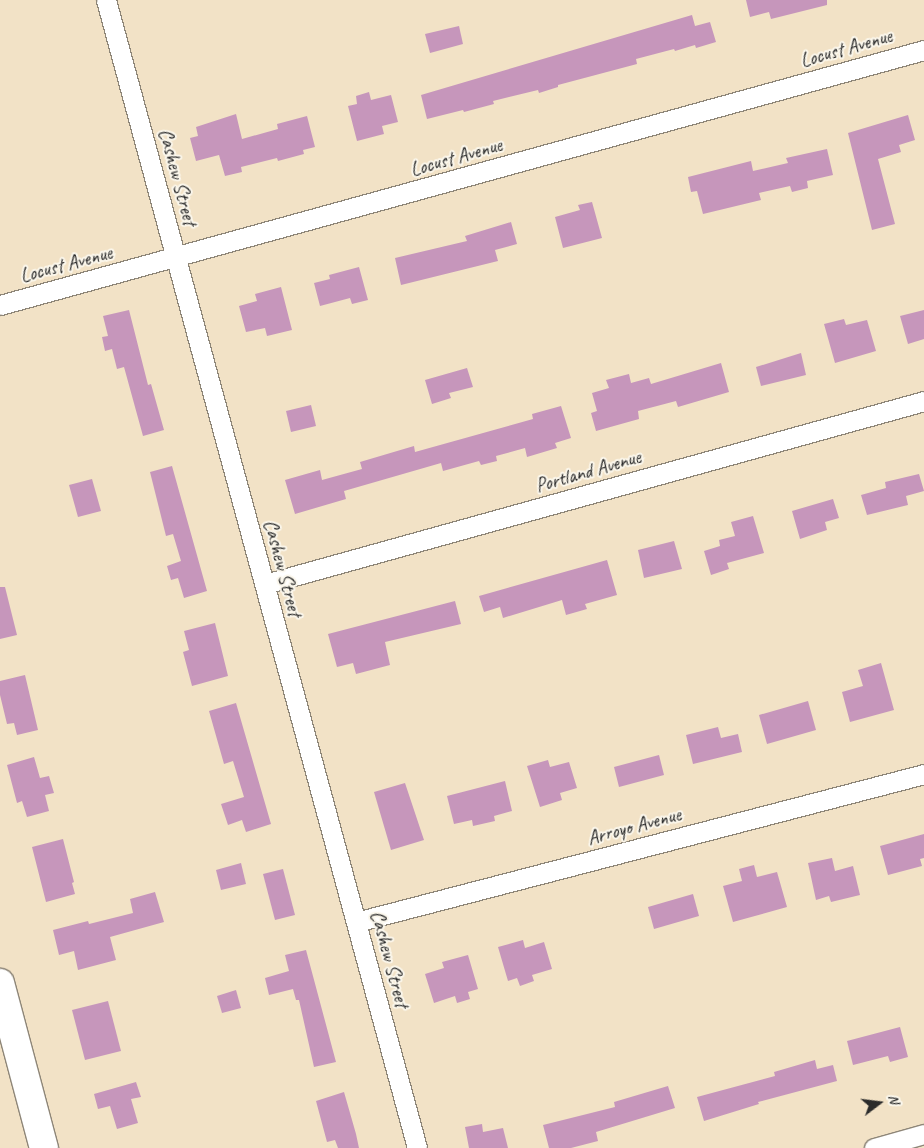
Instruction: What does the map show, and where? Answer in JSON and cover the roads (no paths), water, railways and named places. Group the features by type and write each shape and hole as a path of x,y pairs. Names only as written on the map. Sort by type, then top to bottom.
{"street":[{"name":"Cashew Street","path":"106,0 417,1148"},
{"name":"Locust Avenue","path":"0,305 176,258 924,50"},
{"name":"Portland Avenue","path":"264,584 924,401"},
{"name":"Arroyo Avenue","path":"356,922 924,774"},
{"path":"0,983 44,1148"},
{"path":"883,1147 924,1134"}]}
